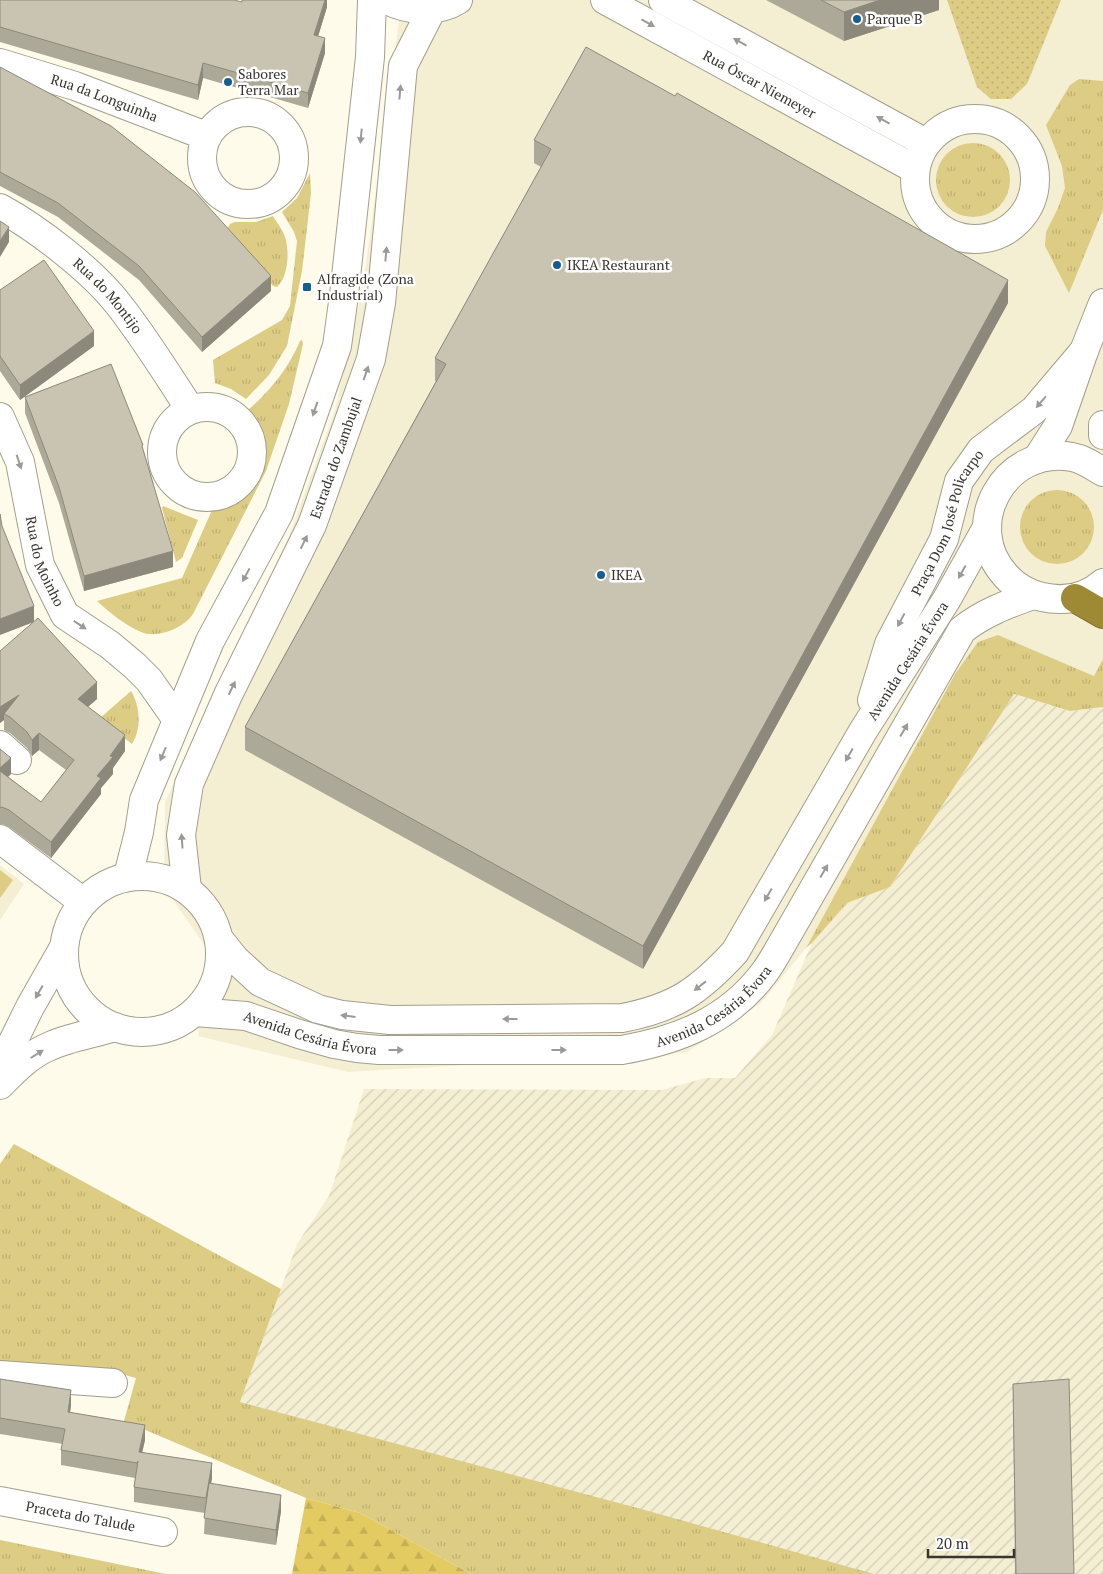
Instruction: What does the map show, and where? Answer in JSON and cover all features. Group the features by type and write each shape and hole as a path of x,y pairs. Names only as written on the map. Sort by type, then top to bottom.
{"highway":[{"path":"1075,598 1103,614"}],"street":[{"path":"128,876 139,832 144,800 210,642 279,513 337,346 368,77 372,0"},
{"path":"387,0 400,7 432,9 458,0"},
{"name":"Rua Óscar Niemeyer","path":"605,0 915,169"},
{"name":"Rua Óscar Niemeyer","path":"663,0 926,143"},
{"name":"Estrada do Zambujal","path":"187,889 181,835 189,784 228,695 312,525 371,359 381,303 403,66 432,9"},
{"name":"Rua da Longuinha","path":"0,63 75,86 206,136"},
{"path":"980,118 998,123 1015,134 1026,148 1034,164 1035,182 1032,199 1023,215 1011,228 995,236 978,239 960,237 943,230 930,219 920,204 915,187 915,169 926,143 935,133 946,125 960,120 980,118"},
{"name":"Rua do Montijo","path":"0,208 32,228 85,270 118,304 190,410"},
{"path":"1037,459 1058,426 1103,303"},
{"name":"Praça Dom José Policarpo","path":"863,731 889,644 944,539 959,481 981,450 1034,410 1084,351"},
{"name":"Rua do Moinho","path":"0,417 20,462 40,565 65,615 110,645 136,666 149,680 177,720"},
{"path":"1103,425 1103,435"},
{"path":"1103,472 1089,463 1072,457 1054,456 1037,459 1020,467 1006,478 995,494 989,511 986,529 990,550 1000,569 1014,585 1033,595 1054,600 1075,598 1096,589 1103,583"},
{"name":"Avenida Cesária Évora","path":"220,939 235,959 260,982 318,1009 342,1015 390,1020 622,1018 664,1008 681,1000 700,987 735,952 863,731 947,599 986,529"},
{"name":"Avenida Cesária Évora","path":"195,1012 246,1016 334,1044 379,1050 622,1050 652,1045 705,1025 746,994 764,974 962,630 974,620 987,613 1033,595"},
{"path":"0,839 82,902"},
{"path":"148,875 162,878 187,889 202,903 213,920 220,939 221,959 217,979 208,997 195,1012 181,1022 166,1029 149,1032 132,1032 115,1027 93,1015 77,997 66,974 64,950 66,932 82,902 96,890 111,881 128,876 148,875"},
{"path":"0,1068 30,1007 64,950"},
{"path":"0,1085 32,1056 47,1047 115,1027"},
{"path":"0,1375 113,1383"},
{"name":"Praceta do Talude","path":"0,1501 163,1532"}],"shaded area":[{"path":"402,0 1103,0 1103,660 1094,676 998,635 955,674 806,948 761,1003 687,1052 348,1072 198,1036 212,956 164,887 165,802 289,536 335,410 363,286"},
{"path":"1014,694 1070,711 1103,707 1103,1574 870,1574 240,1402 297,1244 329,1196 364,1089 662,1090 705,1078 735,1078 772,1035 812,943 847,903 890,887"},
{"path":"0,865 24,884 0,920"}],"green space":[{"path":"947,0 1061,0 1027,84 1011,99 991,99 977,87"},
{"path":"1079,79 1103,81 1103,210 1069,293 1045,246 1046,232 1058,208 1065,188 1062,166 1046,125 1070,85"},
{"path":"966,143 980,143 994,149 1004,159 1010,173 1010,187 1004,201 994,211 980,217 966,217 952,211 942,201 936,187 936,173 942,159 952,149"},
{"path":"310,173 311,193 302,271 287,346 269,375 246,399 231,389 215,383 213,360 282,320 290,306 297,241 282,212 297,198"},
{"path":"273,216 287,243 286,271 281,283 277,287 273,286 227,229 230,224 235,222 256,222"},
{"path":"302,340 303,344 289,404 266,471 193,614 177,628 162,633 147,634 129,626 97,601 182,578 212,510 227,507 241,499 257,480 260,473 263,440 255,418 248,410 278,378"},
{"path":"1050,490 1064,490 1078,496 1088,506 1094,520 1094,534 1088,548 1078,558 1064,564 1050,564 1036,558 1026,548 1020,534 1020,520 1026,506 1036,496"},
{"path":"163,506 198,520 182,558 176,562 162,508"},
{"path":"998,635 1094,676 1103,659 1103,707 1070,711 1014,694 890,887 847,903 806,948 955,674 978,642"},
{"path":"131,691 139,717 137,731 132,744 99,719"},
{"path":"0,870 13,880 0,898"},
{"path":"14,1144 281,1289 240,1402 641,1509 874,1574 471,1574 360,1513 306,1498 124,1421 136,1378 117,1373 0,1368 0,1164"},
{"path":"306,1498 360,1513 471,1574 292,1574"},
{"path":"0,1540 166,1574 0,1574"}],"building":[{"path":"0,0 234,0 242,2 242,0 325,0 314,35 325,38 308,93 203,63 198,85 0,27"},
{"path":"821,0 880,0 844,12"},
{"name":"IKEA","path":"586,47 675,96 677,93 1008,280 643,946 245,727 446,364 435,358 551,149 534,140"},
{"path":"0,67 111,126 195,192 271,276 202,337 139,266 58,203 0,172"},
{"path":"0,221 9,227 0,241"},
{"path":"44,260 94,331 20,385 0,356 0,290"},
{"path":"111,364 143,445 173,551 84,576 59,487 25,397"},
{"path":"0,514 2,526 34,606 0,619"},
{"path":"38,618 97,682 78,699 125,735 110,756 113,757 97,776 101,778 51,842 9,810 0,808 0,771 41,802 74,760 39,733 32,740 27,732 4,714 19,695 0,707 0,651"},
{"path":"0,749 11,758 0,768"},
{"path":"0,1379 71,1390 68,1412 145,1425 139,1452 212,1463 206,1498 134,1487 138,1461 137,1463 61,1450 65,1429 0,1418"},
{"path":"1069,1379 1074,1574 1016,1574 1013,1384"},
{"path":"209,1483 281,1495 276,1530 204,1518"}],"place":[{"name":"Parque B","path":"857,19"},
{"name":"Sabores Terra Mar","path":"228,82"},
{"name":"IKEA Restaurant","path":"557,265"},
{"name":"Alfragide (Zona Industrial)","path":"307,287"},
{"name":"IKEA","path":"601,575"}]}
